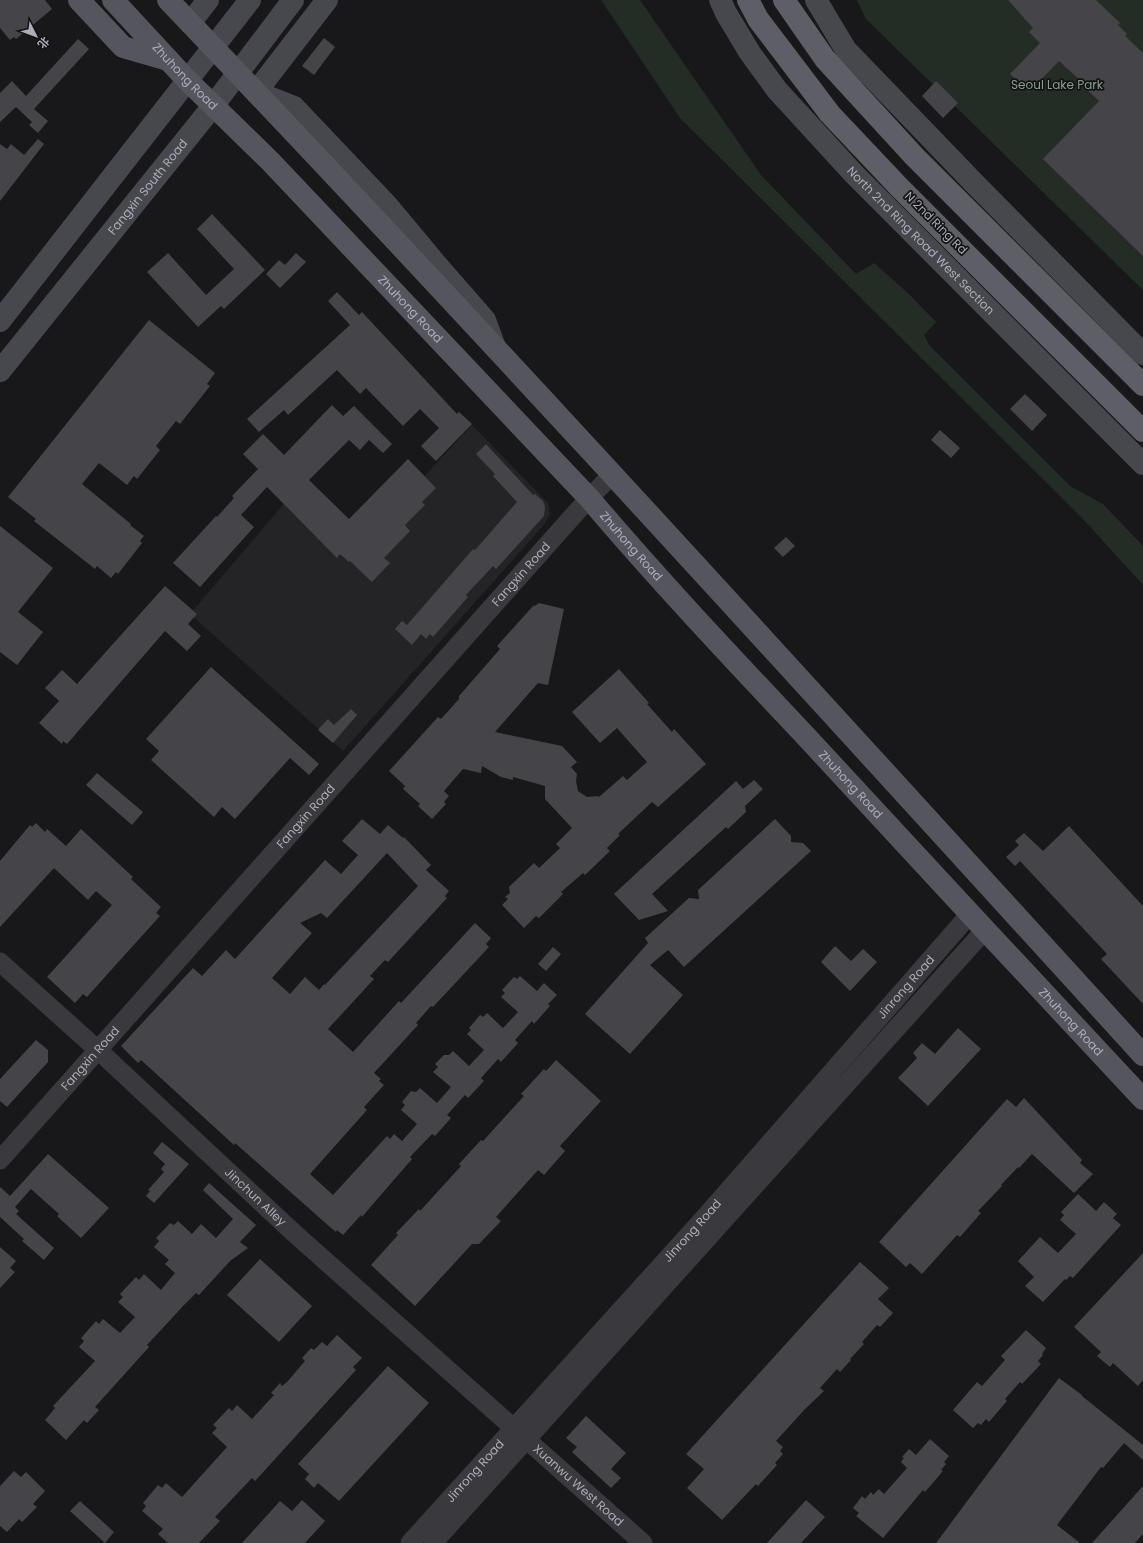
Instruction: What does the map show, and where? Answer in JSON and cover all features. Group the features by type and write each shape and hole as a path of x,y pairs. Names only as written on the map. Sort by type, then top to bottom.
{"highway":[{"name":"N 2nd Ring Rd","path":"748,0 758,19 830,114 899,187 1143,431"},
{"path":"784,0 825,59 914,156 1143,385"}],"main road":[{"path":"79,0 123,47 168,60"},
{"name":"Zhuhong Road","path":"113,0 187,80 270,161 589,498 636,554 1143,1098"},
{"path":"168,0 614,474 1143,1055"},
{"path":"184,0 190,23"},
{"path":"190,23 208,0"},
{"path":"0,321 250,0"},
{"name":"Fangxin South Road","path":"0,371 213,106 293,0"},
{"path":"256,92 327,0"},
{"name":"North 2nd Ring Road West Section","path":"720,0 726,13 755,60 777,90 818,135 854,174 1143,464"},
{"path":"816,0 846,50 976,185 1143,354"}],"street":[{"name":"Fangxin Road","path":"0,1160 589,498 614,474"},
{"name":"Jinrong Road","path":"433,1543 520,1433 706,1216 978,922"},
{"name":"Jinchun Alley","path":"0,962 98,1050 294,1233 520,1433"},
{"name":"Jinrong Road","path":"410,1543 520,1433"},
{"name":"Xuanwu West Road","path":"520,1433 643,1543"}],"shaded area":[{"path":"472,425 548,503 550,515 542,527 343,751 190,614 288,499 347,559"}],"green space":[{"path":"601,0 640,0 761,175 856,274 874,263 909,294 936,322 924,335 929,345 1070,486 1103,504 1143,546 1143,585 1083,519 680,118"},
{"name":"Seoul Lake Park","path":"857,0 1143,0 1143,290 866,19"}],"building":[{"path":"0,0 45,0 52,9 16,39 14,37 10,40 0,28"},
{"path":"1008,0 1096,0 1120,23 1118,25 1127,34 1125,36 1143,53 1143,256 1043,159 1099,101 1082,85 1084,84 1059,61 1029,92 1010,74 1040,43 1029,32 1033,28"},
{"path":"324,38 335,47 314,75 302,66"},
{"path":"78,39 89,49 34,109 48,121 38,133 29,125 32,122 16,107 0,122 0,93 12,81 26,96"},
{"path":"936,81 958,103 943,118 922,96"},
{"path":"38,139 44,144 0,201 0,144 7,149 11,144 24,155"},
{"path":"212,214 265,270 224,309 221,306 198,327 147,272 168,253 206,295 234,269 197,229"},
{"path":"296,253 306,262 280,288 266,274 279,260 285,265"},
{"path":"337,292 359,315 362,312 457,414 459,412 472,424 436,461 421,446 439,428 420,409 403,426 366,388 360,394 337,370 288,415 284,410 259,432 247,419 350,325 328,301"},
{"path":"149,320 215,373 207,384 210,386 180,424 176,421 156,446 160,450 137,479 134,476 127,485 99,463 82,484 144,536 140,541 142,543 118,574 116,572 111,578 97,566 95,569 34,521 36,519 8,497"},
{"path":"1025,394 1047,415 1032,431 1010,409"},
{"path":"332,405 343,416 354,406 392,444 383,453 369,440 360,450 349,440 309,480 349,519 408,459 436,488 422,502 425,505 405,525 410,531 384,558 390,563 372,582 350,561 349,562 340,554 337,558 267,487 241,515 254,527 200,587 173,563 216,516 217,517 234,498 232,496 258,469 243,454 263,434 284,455"},
{"path":"940,430 960,448 951,458 931,440"},
{"path":"486,444 533,495 535,494 543,501 545,507 544,516 496,569 493,566 466,595 468,597 433,637 430,634 426,639 421,634 412,645 395,629 402,621 407,625 473,549 475,550 517,502 493,476 495,474 476,454"},
{"path":"0,526 53,568 18,612 43,632 17,665 0,652"},
{"path":"786,537 795,546 783,557 774,548"},
{"path":"165,586 197,614 188,624 201,636 187,651 165,631 67,744 63,741 62,744 39,723 59,701 45,688 62,670 77,684"},
{"path":"539,603 564,609 548,685 538,683 495,732 562,746 577,762 571,767 577,774 576,781 578,791 587,797 599,797 623,776 627,780 647,762 617,728 600,743 572,712 619,669 672,732 674,729 706,764 658,807 652,802 618,834 620,835 607,848 610,851 585,875 583,873 561,892 563,894 539,918 536,916 524,928 502,905 508,899 505,897 510,893 509,887 534,863 539,868 560,848 556,844 572,828 545,799 545,786 513,777 513,780 501,777 482,766 481,773 463,769 444,791 449,796 444,802 446,804 432,819 418,806 420,804 403,789 405,786 389,771 438,717 441,719 459,699 459,696 500,649 497,646 534,605 535,606"},
{"path":"211,667 319,764 309,775 290,758 235,819 222,807 214,817 151,760 159,751 146,739"},
{"path":"351,709 357,715 333,743 318,730 328,719 334,725"},
{"path":"97,773 143,812 132,825 86,785"},
{"path":"754,780 763,789 745,806 746,812 728,829 726,827 652,894 668,911 639,920 614,894 736,781 743,789"},
{"path":"362,819 380,834 388,825 403,838 404,837 431,865 426,870 449,891 445,896 447,898 388,962 385,960 370,976 374,979 328,1029 353,1052 399,1001 401,1003 475,923 491,938 486,944 489,947 433,1007 431,1006 416,1023 418,1025 374,1073 381,1079 379,1081 384,1085 364,1107 367,1110 310,1174 333,1195 387,1136 390,1139 394,1134 402,1141 417,1124 401,1110 405,1105 402,1102 411,1091 416,1092 420,1088 437,1103 451,1087 433,1072 438,1067 435,1064 444,1055 449,1055 453,1051 469,1066 484,1050 467,1034 471,1030 469,1028 480,1015 483,1017 487,1013 503,1028 518,1012 501,997 505,993 502,990 514,977 517,979 520,976 537,991 544,983 557,995 548,1004 550,1006 534,1024 532,1021 515,1040 518,1043 501,1062 498,1059 481,1078 484,1081 468,1098 465,1095 447,1115 451,1118 435,1136 432,1134 410,1157 412,1159 362,1217 361,1215 343,1235 330,1227 235,1143 234,1145 141,1060 138,1063 121,1046 193,968 202,976 226,950 235,959 325,860 341,874 358,855 342,841","holes":["387,853 418,886 319,990 305,977 290,994 272,978 312,933 300,923 321,913 327,918"]},
{"path":"775,819 791,836 791,842 803,843 811,851 684,967 668,950 650,965 683,995 630,1054 585,1014 648,943 645,938 689,898 699,899 698,890"},
{"path":"36,823 45,832 47,829 66,846 81,829 133,877 131,879 161,907 156,913 160,916 87,997 83,994 75,1003 47,977 112,905 96,891 88,900 54,868 0,927 0,861 30,825 32,827"},
{"path":"1069,826 1143,906 1143,1004 1101,959 1107,954 1020,861 1015,866 1006,857 1019,845 1015,841 1024,833 1043,851"},
{"path":"835,946 851,961 863,949 877,962 850,991 821,962"},
{"path":"553,947 561,954 546,971 538,964"},
{"path":"958,1028 981,1049 928,1106 898,1078 917,1058 913,1053 922,1043 935,1054"},
{"path":"36,1040 48,1050 48,1062 7,1107 0,1101 0,1079"},
{"path":"556,1060 601,1101 560,1146 565,1151 544,1175 538,1170 496,1217 501,1221 479,1244 472,1244 415,1306 371,1265 398,1235 396,1233 419,1209 420,1211 461,1166 459,1164 481,1140 483,1141 524,1096 521,1094 544,1069 546,1071"},
{"path":"1024,1098 1082,1160 1080,1163 1093,1174 1074,1193 1032,1154 1019,1168 1018,1167 978,1211 981,1213 960,1237 957,1235 922,1274 910,1263 906,1267 879,1242 1007,1099 1016,1107"},
{"path":"162,1142 189,1164 154,1203 146,1196 150,1191 148,1190 164,1172 161,1169 165,1164 153,1153"},
{"path":"48,1154 109,1208 81,1238 57,1216 59,1214 31,1189 15,1207 19,1211 16,1214 54,1248 44,1260 22,1241 24,1239 0,1217 0,1187 10,1196"},
{"path":"209,1183 256,1225 240,1242 248,1248 230,1261 199,1295 196,1293 184,1305 147,1345 149,1347 95,1407 99,1410 87,1423 84,1420 66,1440 45,1420 55,1408 53,1406 95,1361 79,1347 84,1341 81,1338 96,1321 99,1324 103,1319 120,1333 135,1317 118,1302 123,1297 120,1294 136,1277 139,1280 144,1274 161,1290 175,1273 165,1264 169,1260 154,1247 159,1241 156,1238 170,1223 174,1225 178,1221 192,1234 201,1224 216,1238 233,1219 203,1190"},
{"path":"1078,1194 1096,1211 1104,1202 1117,1214 1113,1218 1121,1225 1073,1278 1070,1276 1066,1280 1065,1279 1043,1302 1025,1286 1034,1277 1018,1261 1040,1237 1058,1253 1076,1234 1060,1220 1064,1215 1061,1212"},
{"path":"0,1247 16,1261 10,1268 15,1272 0,1288"},
{"path":"1143,1253 1143,1380 1138,1386 1113,1363 1110,1367 1097,1356 1101,1352 1074,1327"},
{"path":"260,1259 312,1306 279,1342 227,1295"},
{"path":"860,1262 889,1288 878,1299 893,1313 880,1327 877,1325 862,1342 864,1344 850,1359 851,1360 840,1372 837,1369 820,1388 824,1391 805,1409 776,1441 783,1447 780,1451 783,1454 775,1463 777,1465 758,1486 756,1484 722,1520 687,1488 704,1469 686,1454"},
{"path":"1026,1330 1046,1348 1038,1361 1041,1364 1022,1384 1020,1382 1005,1399 1007,1401 989,1422 986,1419 981,1425 978,1423 973,1428 953,1410 977,1382 982,1386 1005,1360 1001,1356"},
{"path":"337,1335 362,1358 353,1367 356,1370 255,1481 252,1478 215,1517 220,1521 199,1543 168,1543 158,1534 163,1529 142,1511 146,1506 143,1503 158,1485 162,1488 166,1483 182,1497 227,1447 212,1433 217,1428 213,1425 229,1408 232,1411 237,1405 252,1419 274,1395 271,1393 280,1383 282,1386 287,1382 305,1361 302,1358 311,1348 314,1350 322,1342 327,1346"},
{"path":"388,1366 429,1403 339,1501 318,1483 314,1488 305,1479 309,1474 298,1464"},
{"path":"1059,1378 1143,1445 1143,1460 1124,1443 1103,1468 1101,1467 1057,1525 1080,1543 936,1543"},
{"path":"586,1416 626,1453 611,1469 621,1478 611,1488 572,1452 577,1447 566,1438"},
{"path":"930,1439 949,1456 944,1462 946,1464 941,1470 943,1471 925,1492 923,1490 883,1538 856,1516 859,1513 853,1508 862,1496 865,1499 871,1492 873,1495 879,1489 884,1494 907,1468 901,1462 904,1458 902,1457 909,1449 916,1455"},
{"path":"14,1471 21,1477 26,1472 45,1491 33,1504 37,1507 22,1522 19,1519 7,1532 0,1526 0,1486"},
{"path":"1143,1486 1143,1534 1135,1543 1092,1543"},
{"path":"302,1500 325,1521 305,1543 242,1543 280,1501 292,1511"},
{"path":"806,1500 825,1517 801,1543 767,1543"},
{"path":"80,1501 114,1532 105,1543 70,1511"}]}
